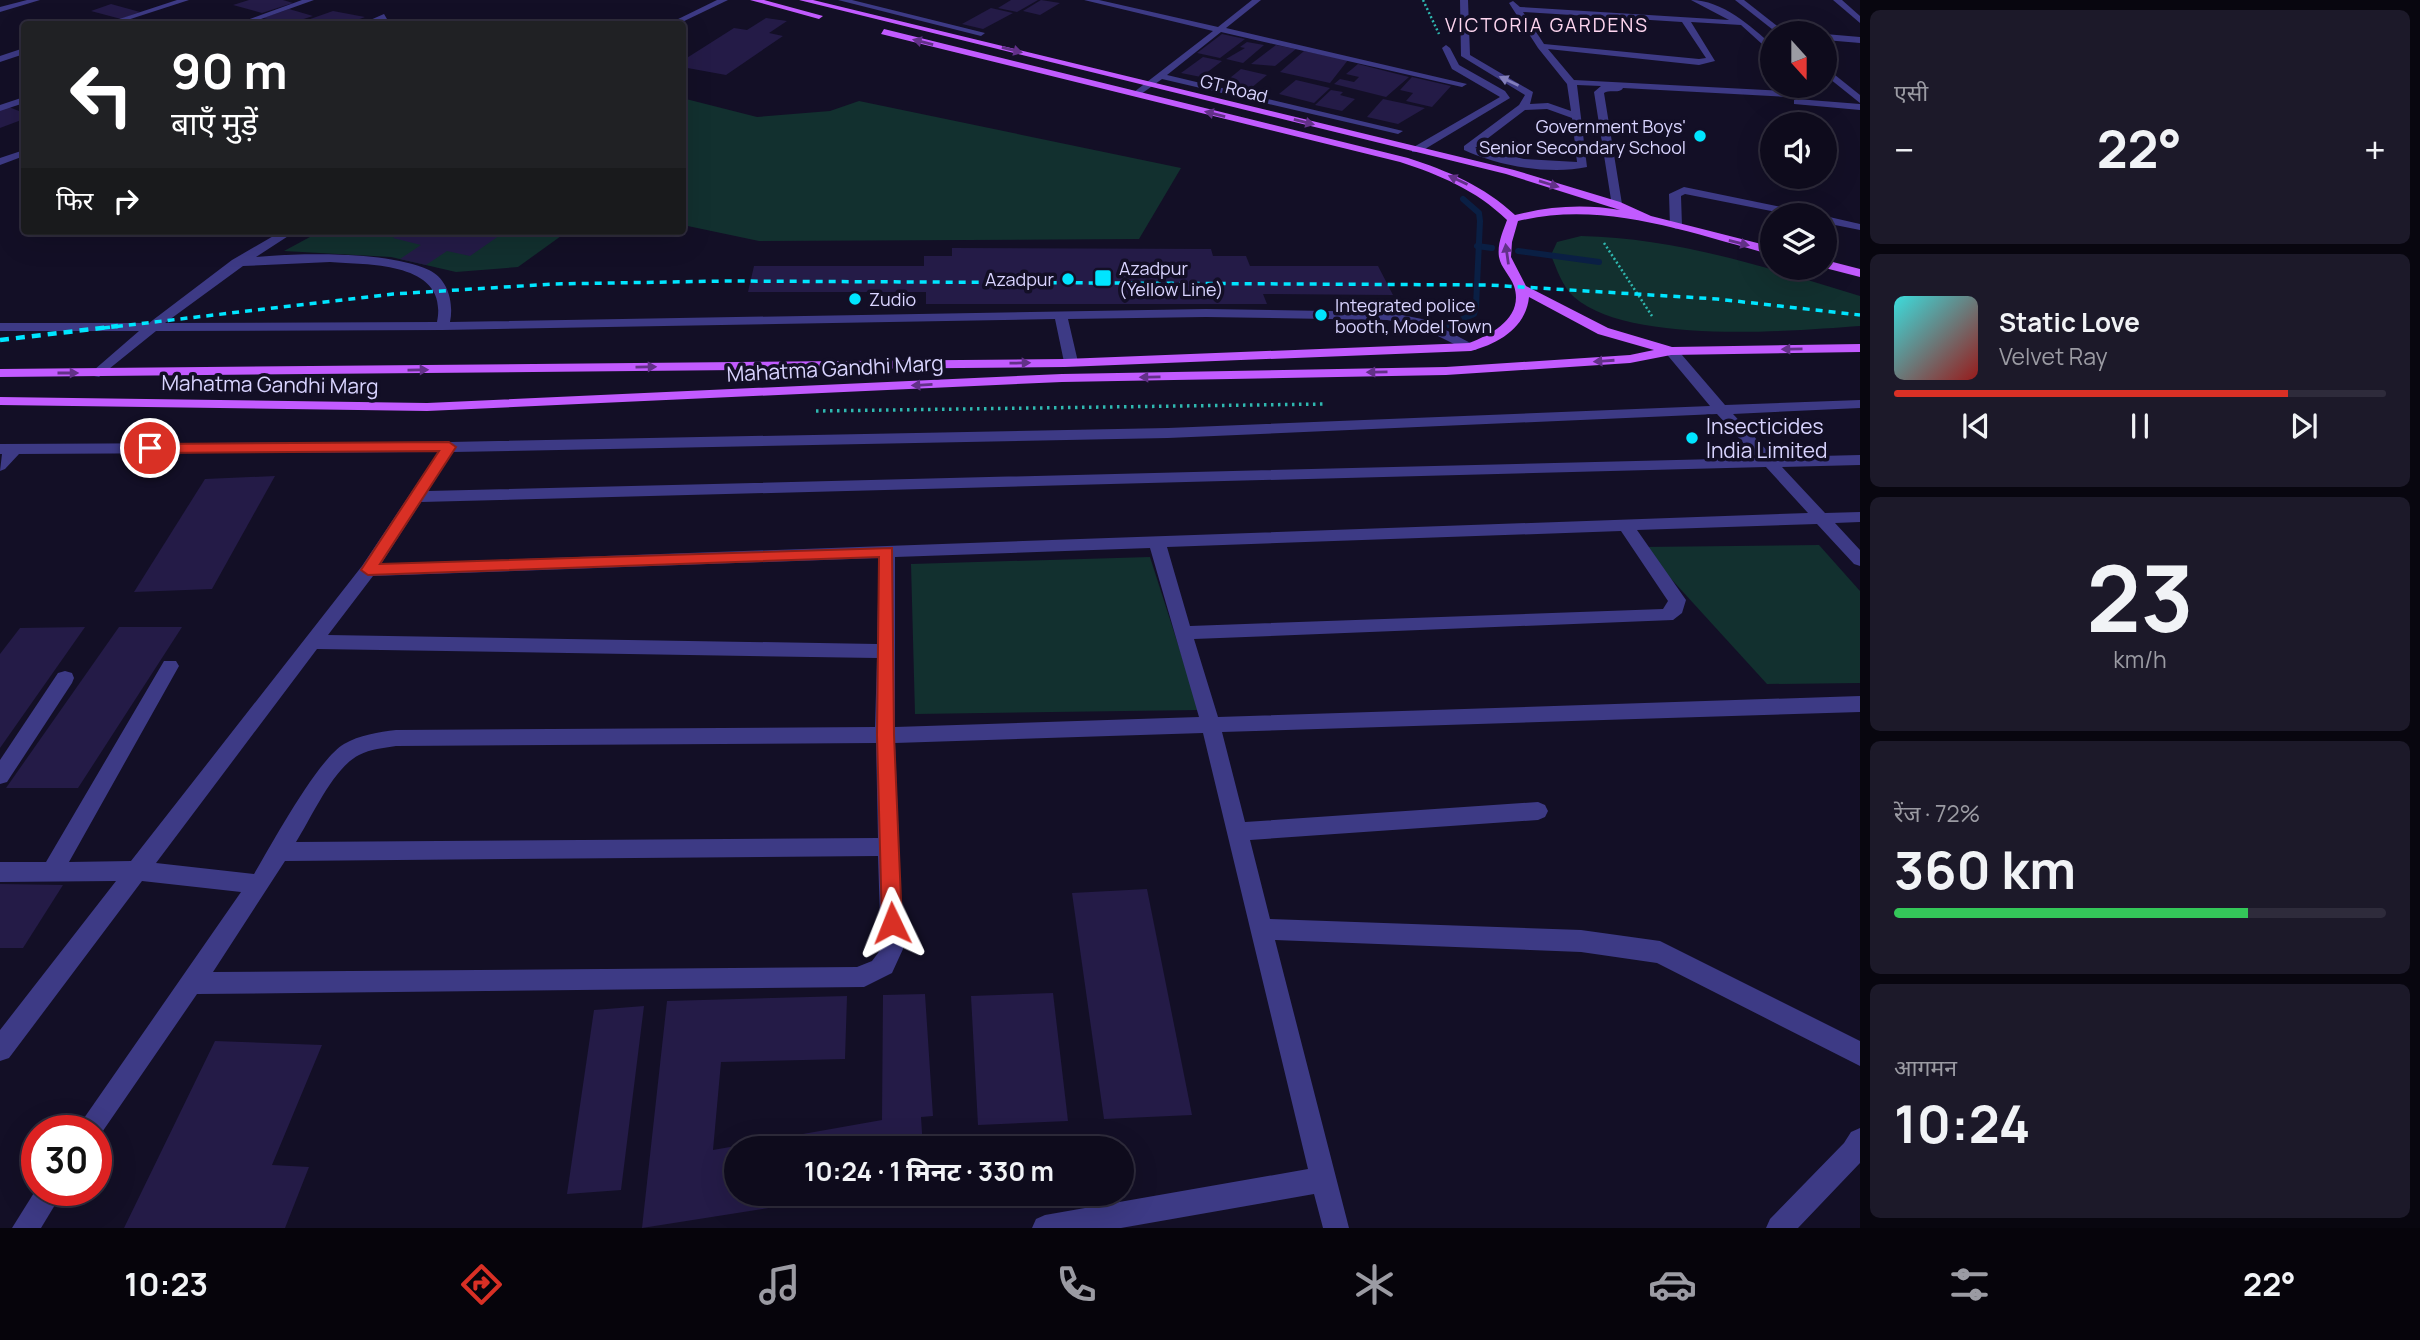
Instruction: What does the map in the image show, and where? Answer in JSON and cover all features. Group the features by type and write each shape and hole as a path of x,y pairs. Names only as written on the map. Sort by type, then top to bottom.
{"main road":[{"name":"GT Road","path":"754,0 1434,170 1478,190 1513,219"},
{"name":"GT Road","path":"803,0 1510,172 1616,204 1653,221"},
{"path":"1521,288 1504,260 1505,242 1513,219 1537,211 1563,208 1653,221 1760,248"},
{"path":"1837,267 1860,273"},
{"name":"Mahatma Gandhi Marg","path":"0,373 1071,362 1471,346 1487,342 1510,327 1521,307 1521,288 1603,331 1671,351"},
{"name":"Mahatma Gandhi Marg","path":"0,401 426,407 1062,378 1446,371 1630,359 1671,351 1860,348"}],"street":[{"path":"0,10 36,0"},
{"path":"118,21 185,0"},
{"path":"249,21 310,0"},
{"path":"678,21 724,0"},
{"path":"842,0 981,33"},
{"path":"1088,0 1462,84"},
{"path":"1137,94 1257,0"},
{"path":"1464,0 1466,56 1478,66 1529,91 1523,107 1468,148 1520,160 1583,165 1572,84 1541,46 1511,0"},
{"path":"1695,0 1742,23 1760,39"},
{"path":"1739,0 1766,21"},
{"path":"1837,0 1860,20"},
{"path":"1517,9 1742,23"},
{"path":"374,21 384,18"},
{"path":"1541,46 1699,62 1712,59 1685,20"},
{"path":"1838,38 1860,40"},
{"path":"1416,150 1505,98 1502,93 1455,67 1446,48"},
{"path":"1,58 21,52"},
{"path":"1,58 21,64"},
{"path":"1160,76 1398,131"},
{"path":"1572,84 1591,81 1760,92"},
{"path":"1838,82 1860,100"},
{"path":"1616,204 1600,89 1860,107"},
{"path":"0,108 21,101"},
{"path":"1523,107 1548,106 1575,116"},
{"path":"0,162 21,154"},
{"path":"1510,172 1520,160"},
{"path":"1676,226 1675,194 1684,190 1760,206"},
{"path":"1837,222 1860,227"},
{"path":"99,373 152,324 236,263 283,235"},
{"path":"236,263 274,259 347,259 416,270 430,276 447,302 448,310 443,326"},
{"path":"0,327 152,324 443,326 1206,313 1387,316 1422,323 1471,346"},
{"path":"1062,316 1071,362"},
{"path":"1671,351 1721,410 1860,560"},
{"path":"0,466 7,449 449,447 1168,433 1860,404"},
{"path":"0,1049 368,570 449,447"},
{"path":"415,497 1860,460"},
{"path":"368,570 1860,517"},
{"path":"1184,633 1667,615 1676,608 1677,600 1625,525"},
{"path":"1157,542 1210,723 1336,1228"},
{"path":"192,983 857,978 877,973 888,963 892,949 886,735 887,551"},
{"path":"311,642 886,650"},
{"path":"52,871 170,666"},
{"path":"0,776 65,678"},
{"path":"101,1115 260,884 331,768 350,750 373,741 396,738 886,735 1860,704"},
{"path":"1237,832 1538,811"},
{"path":"279,852 889,847"},
{"path":"0,872 138,871 260,884"},
{"path":"1261,929 1581,941 1660,952 1860,1054"},
{"path":"1779,1228 1853,1152 1860,1141"},
{"path":"1045,1228 1323,1178"},
{"path":"25,1228 40,1206"}],"path":[{"path":"1423,0 1446,48"},
{"path":"1605,243 1652,316"}],"green space":[{"path":"686,99 757,117 830,111 859,101 1181,168 1139,239 759,241 686,226"},
{"path":"314,235 562,235 518,267 456,272 391,257 284,251"},
{"path":"1581,236 1652,242 1757,265 1760,266 1760,280 1807,280 1860,296 1860,326 1753,332 1670,329 1632,322 1599,312 1570,293 1560,278 1551,255 1557,242"},
{"path":"1819,545 1860,591 1860,683 1767,684 1642,547"},
{"path":"1150,557 1199,710 915,714 911,564"}],"building":[{"path":"249,0 283,0 293,3 262,13 233,5"},
{"path":"1011,0 1038,0 1017,12 998,8"},
{"path":"1041,0 1060,3 1040,15 1023,11"},
{"path":"111,4 140,12 121,19 91,11"},
{"path":"991,8 1013,13 983,29 962,24"},
{"path":"289,9 313,16 297,21 263,18"},
{"path":"333,11 365,17 354,21 305,21"},
{"path":"766,18 787,21 769,33 783,36 726,75 686,68 686,58 734,28 747,30"},
{"path":"1222,34 1245,39 1220,58 1197,53"},
{"path":"1247,42 1264,45 1243,63 1226,59 1245,48 1240,47"},
{"path":"1276,45 1296,49 1275,66 1251,64"},
{"path":"1304,51 1348,60 1330,83 1280,72"},
{"path":"1203,57 1222,61 1201,77 1181,73"},
{"path":"1358,64 1409,77 1386,97 1334,84 1340,79 1354,82 1359,77 1346,74"},
{"path":"1241,69 1267,75 1251,88 1225,82"},
{"path":"1412,77 1451,86 1432,107 1406,101 1413,93 1400,90"},
{"path":"1296,80 1330,88 1314,103 1279,94"},
{"path":"1331,90 1343,92 1340,95 1355,99 1342,111 1315,105"},
{"path":"1383,99 1425,108 1398,124 1367,117"},
{"path":"9,107 21,112 21,120 0,128 0,110"},
{"path":"398,235 500,235 470,256 447,251 426,265 400,259 421,245 393,238"},
{"name":"Azadpur","path":"952,248 1211,249 1213,256 1246,256 1250,266 1378,266 1393,295 1263,294 1267,304 926,304 926,292 748,292 754,266 924,266 924,256 952,256"},
{"path":"275,476 212,589 134,592 205,479"},
{"path":"85,627 0,748 0,654 20,628"},
{"path":"119,627 182,627 78,788 6,788"},
{"path":"0,884 63,885 23,948 0,948"},
{"path":"1147,889 1192,1115 1104,1119 1072,893"},
{"path":"1053,993 1068,1121 978,1125 971,996"},
{"path":"925,994 933,1116 921,1117 922,1136 792,1136 882,1120 883,995"},
{"path":"847,996 845,1059 721,1062 713,1150 724,1148 724,1206 781,1206 642,1228 667,1001"},
{"path":"644,1006 621,1190 567,1194 594,1010"},
{"path":"215,1041 322,1045 272,1165 309,1167 285,1228 124,1228"}],"waterway":[{"path":"1463,199 1479,213 1479,246"},
{"path":"1449,325 1474,314 1479,246"},
{"path":"1479,246 1492,248"},
{"path":"1518,251 1599,262"}],"railway":[{"path":"103,328 393,294 554,284 727,281 1489,285 1717,299 1860,315"},
{"path":"0,340 118,326"}],"place":[{"name":"Government Boys' Senior Secondary School","path":"1700,136"},
{"name":"Azadpur (Yellow Line)","path":"1103,278"},
{"name":"Azadpur","path":"1068,279"},
{"name":"Zudio","path":"855,299"},
{"name":"Integrated police booth, Model Town","path":"1321,315"},
{"name":"Insecticides India Limited","path":"1692,438"}],"district":[{"name":"VICTORIA GARDENS","path":"1547,25"}],"route":[{"path":"150,448 449,447 368,570 887,551 886,735 892,923"}]}
